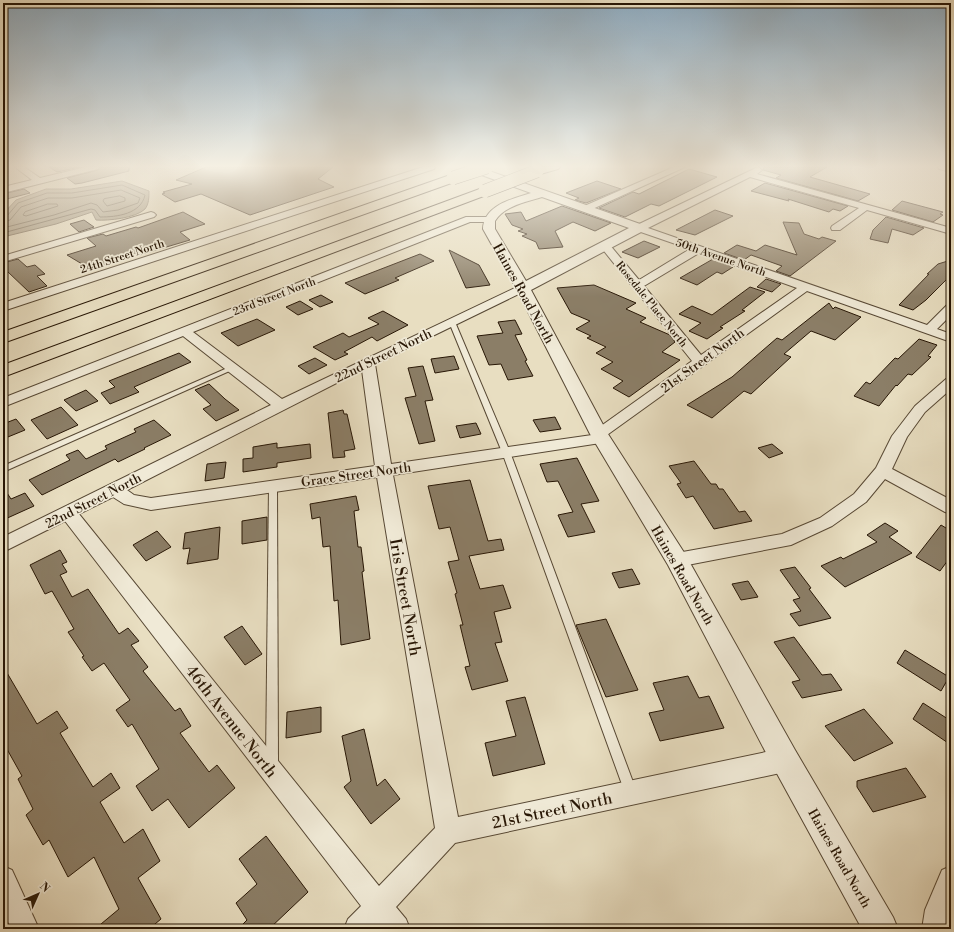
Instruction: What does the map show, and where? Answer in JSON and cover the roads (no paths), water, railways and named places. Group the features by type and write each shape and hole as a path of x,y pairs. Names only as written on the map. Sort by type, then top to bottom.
{"highway":[{"path":"3,338 362,210"},
{"path":"3,371 430,210"}],"street":[{"name":"24th Street North","path":"3,307 298,210"},
{"path":"489,220 494,212 497,210"},
{"name":"50th Avenue North","path":"589,210 951,338"},
{"name":"22nd Street North","path":"3,545 368,362 523,288 675,210"},
{"path":"836,228 861,210"},
{"path":"878,210 951,231"},
{"path":"3,259 151,215"},
{"name":"23rd Street North","path":"3,403 469,219 489,220"},
{"name":"Haines Road North","path":"489,220 489,230 523,288 601,436 677,560 785,760 881,929"},
{"name":"Rosedale Place North","path":"605,246 700,362"},
{"path":"637,286 698,249"},
{"name":"21st Street North","path":"601,436 700,362 806,286"},
{"path":"929,330 951,308"},
{"path":"184,331 281,406"},
{"name":"Iris Street North","path":"368,362 384,470 448,832"},
{"path":"677,560 785,540 826,522 860,498 883,471 900,436 920,409 951,382"},
{"name":"Grace Street North","path":"114,490 130,500 151,504 506,452 601,436"},
{"path":"883,471 951,508"},
{"name":"46th Avenue North","path":"68,513 396,929"},
{"name":"21st Street North","path":"448,832 785,760"},
{"path":"358,929 448,832"},
{"path":"3,879 26,929"},
{"path":"936,929 938,910 951,879"}],"lane":[{"path":"452,322 506,452 631,793"},
{"path":"3,469 232,368"},
{"path":"272,771 273,486"}],"water":[{"path":"6,210 143,210 129,217 101,220 96,220 92,212 56,224 3,237 3,214"}]}
